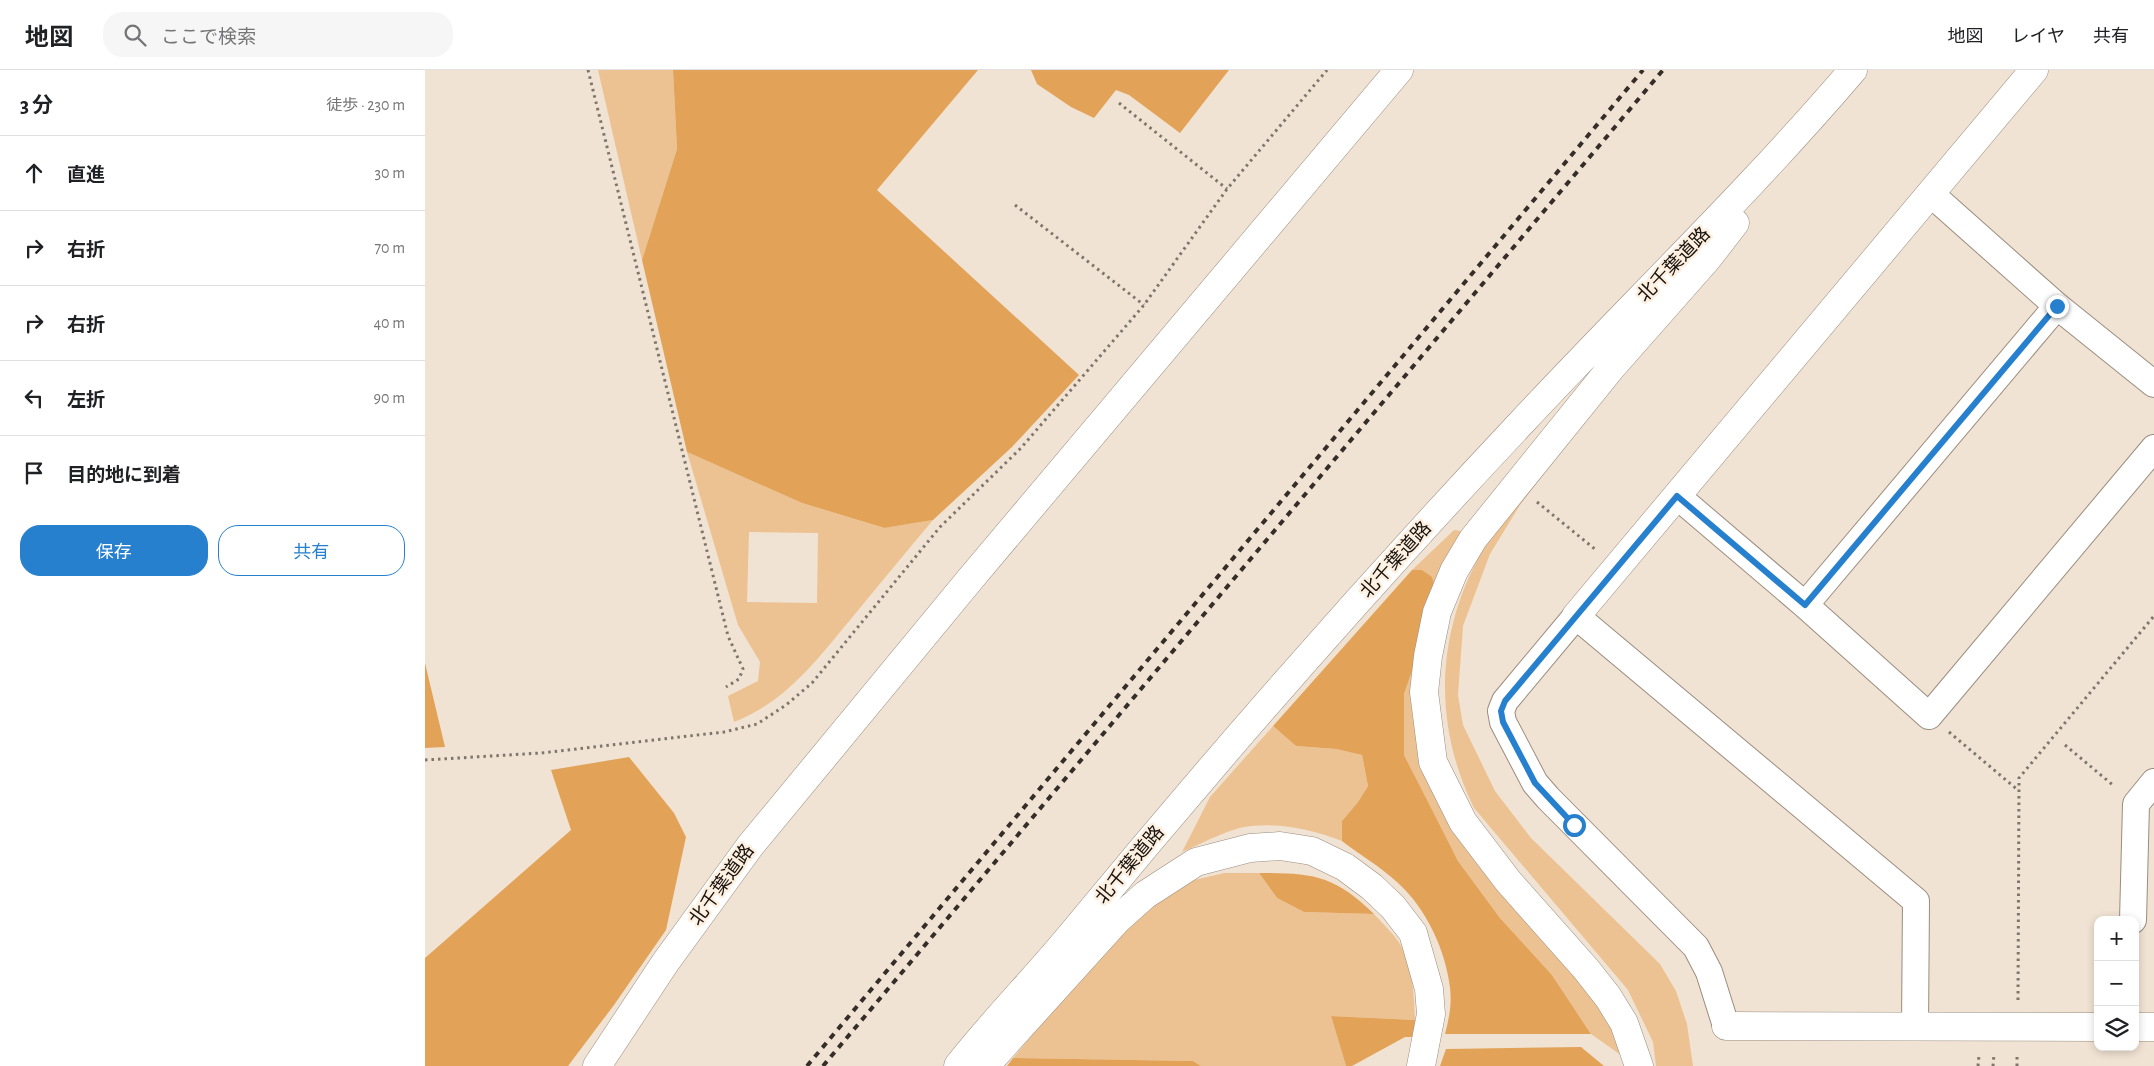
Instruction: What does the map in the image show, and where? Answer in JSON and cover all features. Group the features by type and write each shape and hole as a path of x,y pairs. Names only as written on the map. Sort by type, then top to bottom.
{"main road":[{"name":"北千葉道路","path":"597,1066 665,963 751,846 991,554 1399,70"},
{"name":"北千葉道路","path":"958,1066 988,1027 1069,938 1190,793 1371,586 1528,415 1744,193 1853,70"},
{"path":"1577,616 2034,70"},
{"path":"1639,1066 1624,1023 1608,997 1586,969 1508,881 1463,822 1433,762 1424,692 1428,656 1437,612 1455,571 1473,539 1611,368 1708,258 1831,96"},
{"path":"985,1066 1117,920 1145,895 1196,862 1250,848 1280,846 1312,851 1345,867 1372,887 1393,907 1413,932 1429,989 1431,1014 1421,1066"},
{"path":"1726,1026 2094,1027"},
{"path":"2139,1027 2154,1027"}],"street":[{"path":"1931,194 2057,306 2154,384"},
{"path":"1805,605 2057,306"},
{"path":"1677,496 1805,605 1929,716 2154,448"},
{"path":"1726,1026 1709,972 1696,947 1535,783 1503,722 1501,711 1505,701 1577,616 1916,901 1915,1027"},
{"path":"2133,916 2136,804 2154,782"}],"path":[{"path":"588,70 728,636 743,669 739,679 726,687"},
{"path":"425,760 541,753 724,732 757,724 786,705 812,683 940,527 1021,448 1144,305 1227,189 1327,70"},
{"path":"1119,103 1227,189"},
{"path":"1015,205 1144,305"},
{"path":"1543,506 1598,552"},
{"path":"2018,1000 2019,778 2154,616"},
{"path":"1929,716 2019,791"},
{"path":"2065,745 2136,804"}],"shaded area":[{"path":"598,70 673,70 677,149 642,260"},
{"path":"673,70 978,70 877,190 1079,375 1012,447 933,520 884,528 802,503 687,452 642,260 677,149"},
{"path":"1031,70 1229,70 1180,133 1129,95 1116,90 1094,118 1071,107 1037,84"},
{"path":"687,452 802,503 883,528 933,520 829,646 801,676 770,703 734,722 728,696 758,681 760,662 738,625","holes":["749,532 818,533 817,603 747,602"]},
{"path":"1552,463 1520,505 1490,554 1463,626 1458,695 1463,725 1495,791 1531,838 1660,964 1676,991 1687,1024 1693,1066 1656,1066 1653,1042 1628,990 1474,808 1460,774 1450,740 1445,672 1450,638 1459,604 1472,571 1489,539"},
{"path":"1454,530 1461,531 1436,591 1422,570 1412,570"},
{"path":"1412,570 1422,570 1432,577 1436,591 1418,654 1404,694 1404,755 1458,861 1500,918 1552,975 1591,1034 1445,1034 1451,1000 1448,974 1439,945 1426,917 1398,883 1342,841 1342,821 1358,802 1368,786 1362,755 1336,749 1296,746 1273,726"},
{"path":"1418,654 1433,791 1449,825 1601,1004 1625,1058 1591,1034 1552,975 1500,918 1458,861 1431,810 1404,755 1404,694"},
{"path":"425,663 445,747 425,748"},
{"path":"1273,726 1296,746 1336,749 1362,755 1368,786 1358,802 1342,821 1342,841 1297,828 1263,825 1243,827 1225,833 1182,852 1210,797"},
{"path":"629,757 674,813 686,837 666,930 614,1005 568,1066 425,1066 425,958 571,830 551,770"},
{"path":"1224,873 1259,873 1277,898 1304,912 1374,914 1398,941 1407,959 1413,990 1415,1020 1331,1016 1346,1066 1201,1066 1193,1061 1013,1058 1094,961 1157,900 1190,881"},
{"path":"1259,873 1294,874 1322,879 1347,891 1374,914 1304,912 1277,898"},
{"path":"1331,1016 1415,1020 1414,1037 1405,1037 1352,1066 1346,1066"},
{"path":"1581,1047 1604,1066 1440,1066 1446,1049"},
{"path":"1013,1058 1193,1061 1201,1066 1007,1066"}],"railway":[{"path":"807,1066 1643,70"},
{"path":"823,1066 1663,70"}],"route":[{"path":"1574,825 1535,783 1503,722 1501,711 1505,701 1677,496 1805,605 2057,306"}]}
